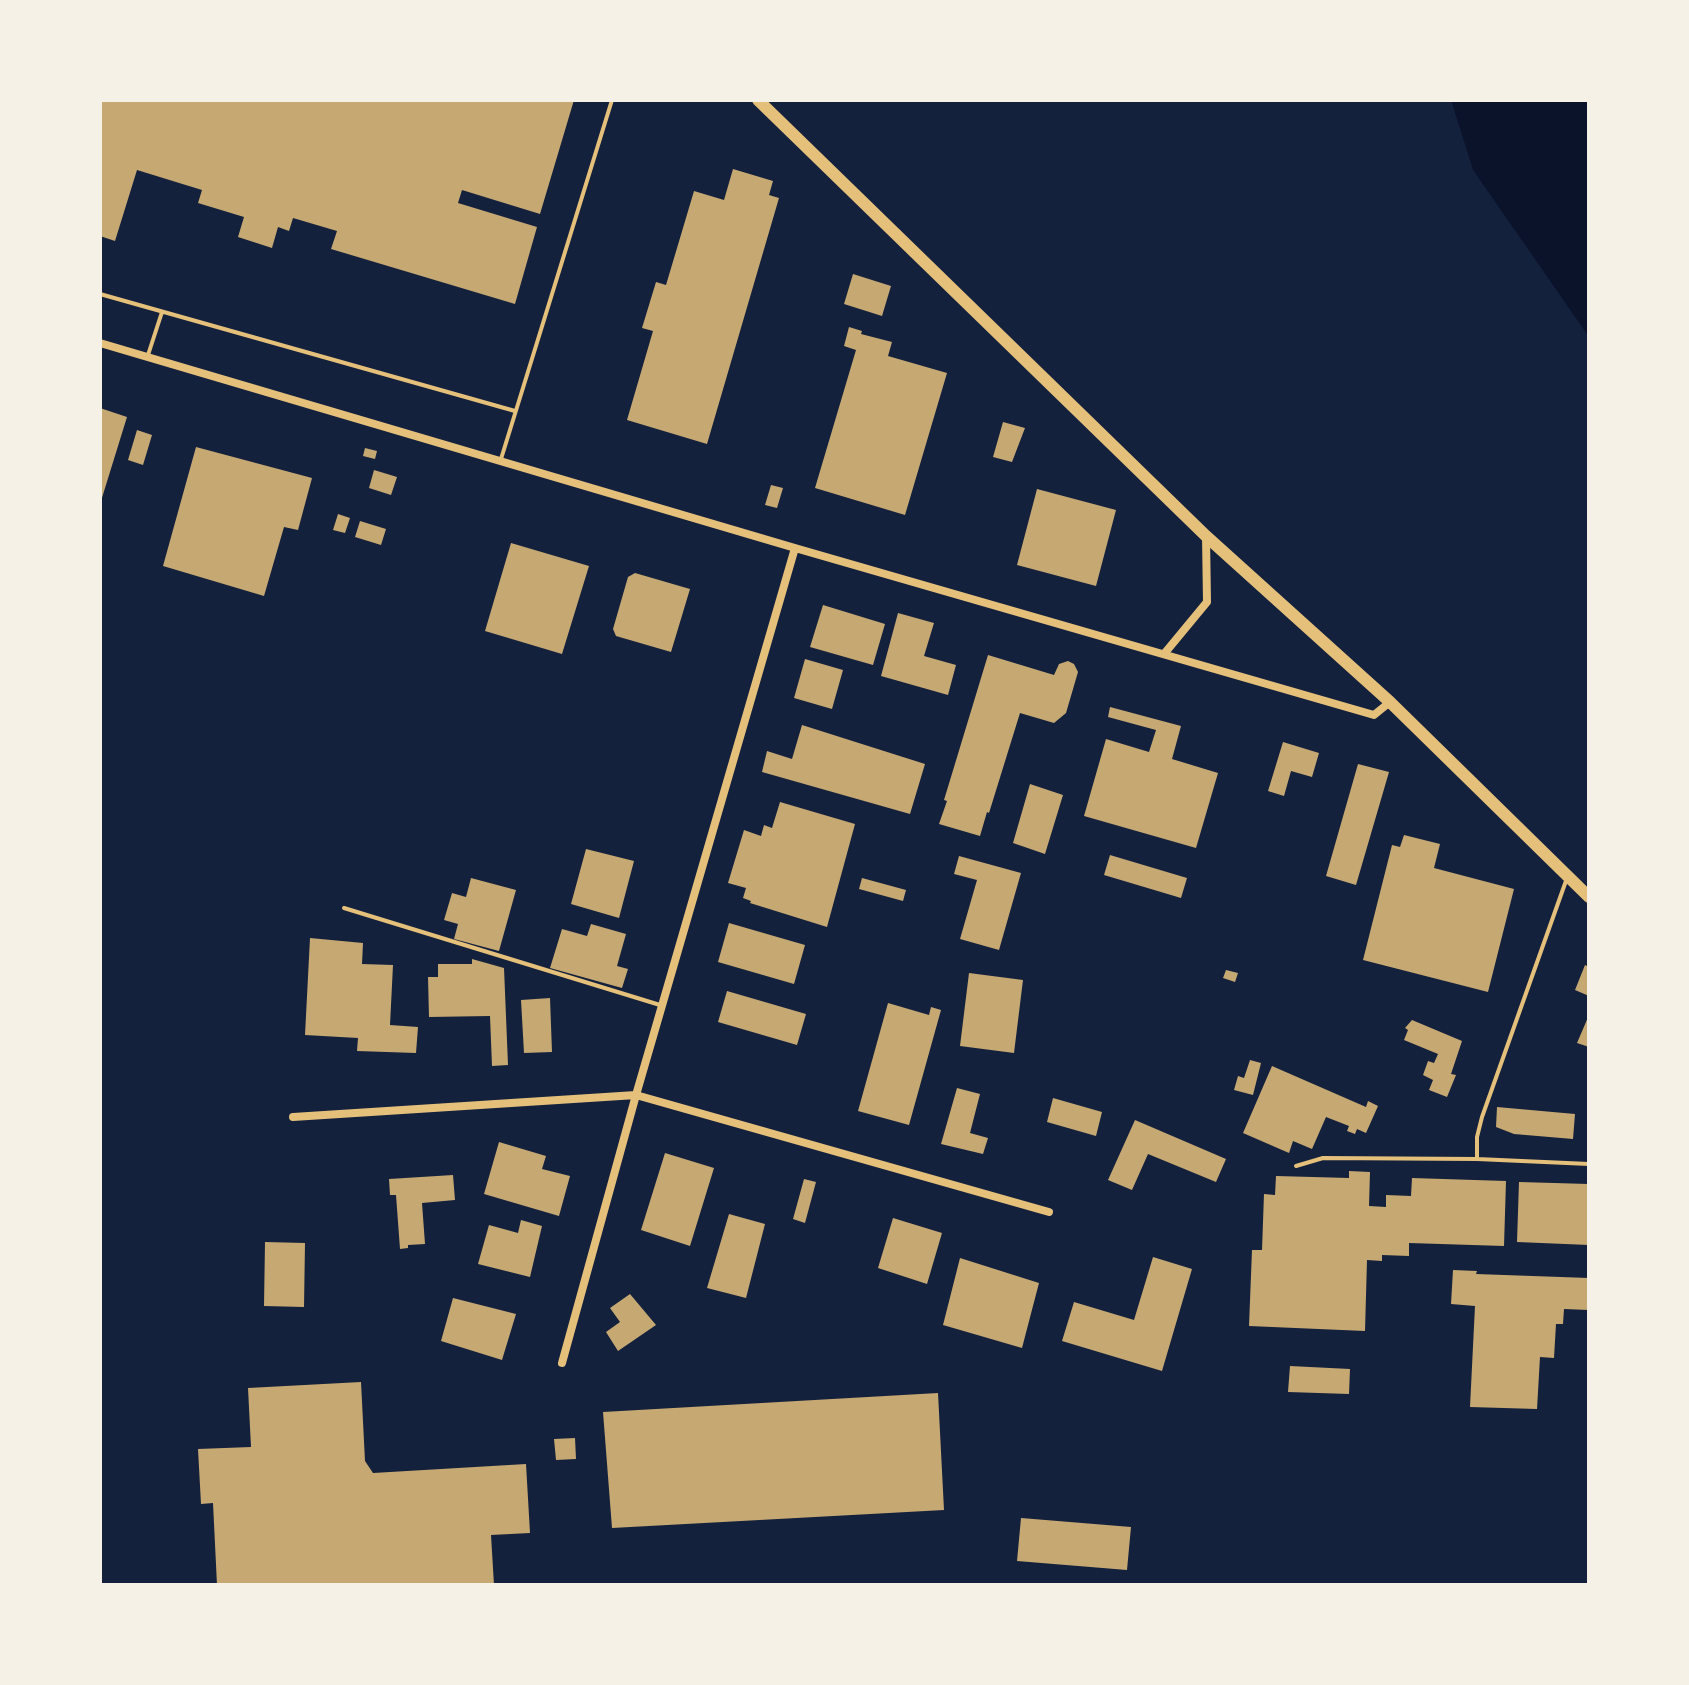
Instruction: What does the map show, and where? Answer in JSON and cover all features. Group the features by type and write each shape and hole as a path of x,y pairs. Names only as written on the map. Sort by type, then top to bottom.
{"main road":[{"path":"758,100 1206,536 1390,702 1589,897"}],"street":[{"path":"100,343 1374,715 1390,702"},
{"path":"1164,654 1207,602 1206,536"},
{"path":"562,1363 636,1095 795,548"},
{"path":"293,1117 636,1095 1049,1212"}],"lane":[{"path":"500,461 612,100"},
{"path":"100,294 515,411"},
{"path":"148,357 162,312"},
{"path":"1477,1159 1477,1137 1482,1117 1568,876"},
{"path":"344,908 662,1006"},
{"path":"1296,1166 1323,1158 1477,1159 1589,1164"}],"water":[{"path":"1451,100 1589,100 1589,337 1473,170"}],"building":[{"path":"100,100 574,100 540,214 462,190 458,203 537,227 515,304 331,249 337,231 293,218 289,231 278,227 272,248 238,237 244,217 198,203 202,190 137,170 115,241 100,236"},
{"path":"733,169 773,181 769,195 779,198 707,444 627,420 653,331 642,328 656,282 666,285 694,191 724,200"},
{"path":"853,274 891,286 882,316 844,304"},
{"path":"849,327 862,331 861,334 892,342 888,356 947,373 905,515 815,488 856,350 844,346"},
{"path":"100,408 127,417 101,501 100,501"},
{"path":"1003,422 1025,428 1012,462 993,457"},
{"path":"137,430 152,435 143,465 128,460"},
{"path":"196,447 312,478 298,530 284,527 264,596 163,566"},
{"path":"365,448 377,451 375,459 363,456"},
{"path":"374,470 397,477 391,495 369,488"},
{"path":"771,485 783,488 777,508 765,505"},
{"path":"1037,489 1116,510 1096,586 1017,565"},
{"path":"338,514 350,518 345,533 333,530"},
{"path":"360,521 386,529 381,545 355,537"},
{"path":"511,543 589,566 562,654 485,631"},
{"path":"635,573 690,589 671,652 616,636 613,629 628,577"},
{"path":"823,605 885,624 873,665 810,647"},
{"path":"898,613 934,623 924,656 956,665 948,695 881,676"},
{"path":"988,655 1054,675 1059,664 1068,661 1074,664 1078,672 1066,713 1054,723 1020,713 980,836 939,824"},
{"path":"805,659 843,670 832,709 794,698"},
{"path":"1110,707 1181,726 1172,759 1218,773 1196,848 1084,816 1106,739 1149,752 1156,730 1108,717"},
{"path":"802,725 925,764 910,814 762,772 767,751 792,759"},
{"path":"1283,742 1319,753 1312,777 1291,771 1284,796 1268,791"},
{"path":"1358,764 1389,772 1356,885 1326,876"},
{"path":"1030,784 1063,795 1045,854 1013,843"},
{"path":"780,802 855,824 827,927 750,903 743,898 746,888 728,883 744,830 761,836 764,825 772,828"},
{"path":"1404,835 1440,844 1434,868 1514,889 1488,992 1363,960 1392,845 1400,847"},
{"path":"586,849 634,861 619,918 571,904"},
{"path":"1110,855 1187,878 1181,898 1104,875"},
{"path":"959,856 1021,873 999,950 960,939 977,880 954,874"},
{"path":"471,878 516,890 499,951 454,939 458,924 444,920 452,893 466,897"},
{"path":"862,878 906,890 903,901 859,889"},
{"path":"729,923 805,945 794,984 718,962"},
{"path":"591,924 626,934 617,966 628,969 622,988 550,968 562,929 587,936"},
{"path":"310,938 363,943 362,964 393,965 390,1025 418,1027 416,1053 357,1051 358,1038 305,1035"},
{"path":"472,959 504,968 508,1065 492,1066 490,1016 429,1017 428,977 438,977 438,964 472,964"},
{"path":"1585,965 1589,967 1589,996 1575,990"},
{"path":"1226,970 1238,973 1235,982 1223,978"},
{"path":"969,973 1023,980 1014,1053 960,1046"},
{"path":"727,991 806,1014 797,1045 718,1022"},
{"path":"550,998 552,1052 524,1053 521,1000"},
{"path":"888,1003 929,1015 931,1007 941,1010 909,1125 858,1111"},
{"path":"1589,1015 1589,1047 1577,1043"},
{"path":"1412,1020 1462,1041 1451,1074 1456,1075 1447,1097 1429,1090 1433,1080 1423,1075 1428,1061 1434,1063 1438,1054 1404,1040 1408,1030 1405,1028"},
{"path":"1250,1060 1261,1063 1253,1095 1234,1090 1238,1076 1244,1078"},
{"path":"1272,1066 1366,1107 1368,1101 1378,1106 1366,1133 1357,1129 1355,1134 1347,1131 1349,1126 1326,1117 1312,1149 1293,1141 1289,1153 1243,1133"},
{"path":"957,1088 980,1094 970,1133 988,1138 983,1154 941,1144"},
{"path":"1053,1098 1102,1112 1096,1136 1047,1122"},
{"path":"1497,1107 1575,1114 1573,1139 1514,1134 1496,1127"},
{"path":"1135,1120 1226,1159 1216,1182 1148,1154 1132,1190 1108,1180"},
{"path":"499,1142 546,1156 542,1169 570,1176 559,1216 484,1194"},
{"path":"665,1153 714,1168 690,1246 641,1230"},
{"path":"1349,1171 1370,1172 1369,1206 1386,1207 1386,1195 1411,1196 1412,1178 1506,1181 1504,1246 1409,1243 1409,1256 1382,1255 1382,1261 1367,1260 1365,1331 1249,1326 1252,1250 1262,1250 1264,1194 1275,1195 1276,1176 1349,1178"},
{"path":"453,1175 455,1200 422,1203 425,1244 400,1249 396,1195 390,1195 389,1179"},
{"path":"804,1179 816,1182 805,1223 793,1219"},
{"path":"1519,1182 1589,1184 1589,1245 1517,1242"},
{"path":"729,1214 765,1224 746,1298 707,1288"},
{"path":"893,1218 942,1233 927,1284 878,1268"},
{"path":"521,1220 542,1226 530,1277 478,1264 489,1225 518,1233"},
{"path":"265,1242 305,1243 304,1307 264,1306"},
{"path":"1153,1257 1192,1269 1162,1371 1062,1341 1074,1302 1134,1320"},
{"path":"960,1258 1039,1283 1022,1348 943,1325"},
{"path":"1453,1270 1477,1271 1476,1274 1589,1278 1589,1310 1564,1309 1563,1324 1556,1324 1554,1358 1540,1357 1537,1409 1470,1407 1475,1306 1451,1304"},
{"path":"630,1294 656,1325 618,1351 606,1332 620,1322 610,1308"},
{"path":"453,1298 516,1314 502,1360 441,1341"},
{"path":"1290,1366 1350,1369 1349,1394 1288,1392"},
{"path":"361,1382 365,1461 373,1473 526,1464 530,1533 491,1535 494,1585 217,1585 213,1503 201,1504 198,1449 251,1447 248,1388"},
{"path":"938,1393 944,1510 612,1528 603,1412"},
{"path":"575,1438 576,1459 556,1460 554,1439"},
{"path":"1021,1518 1131,1527 1127,1570 1017,1561"}]}
